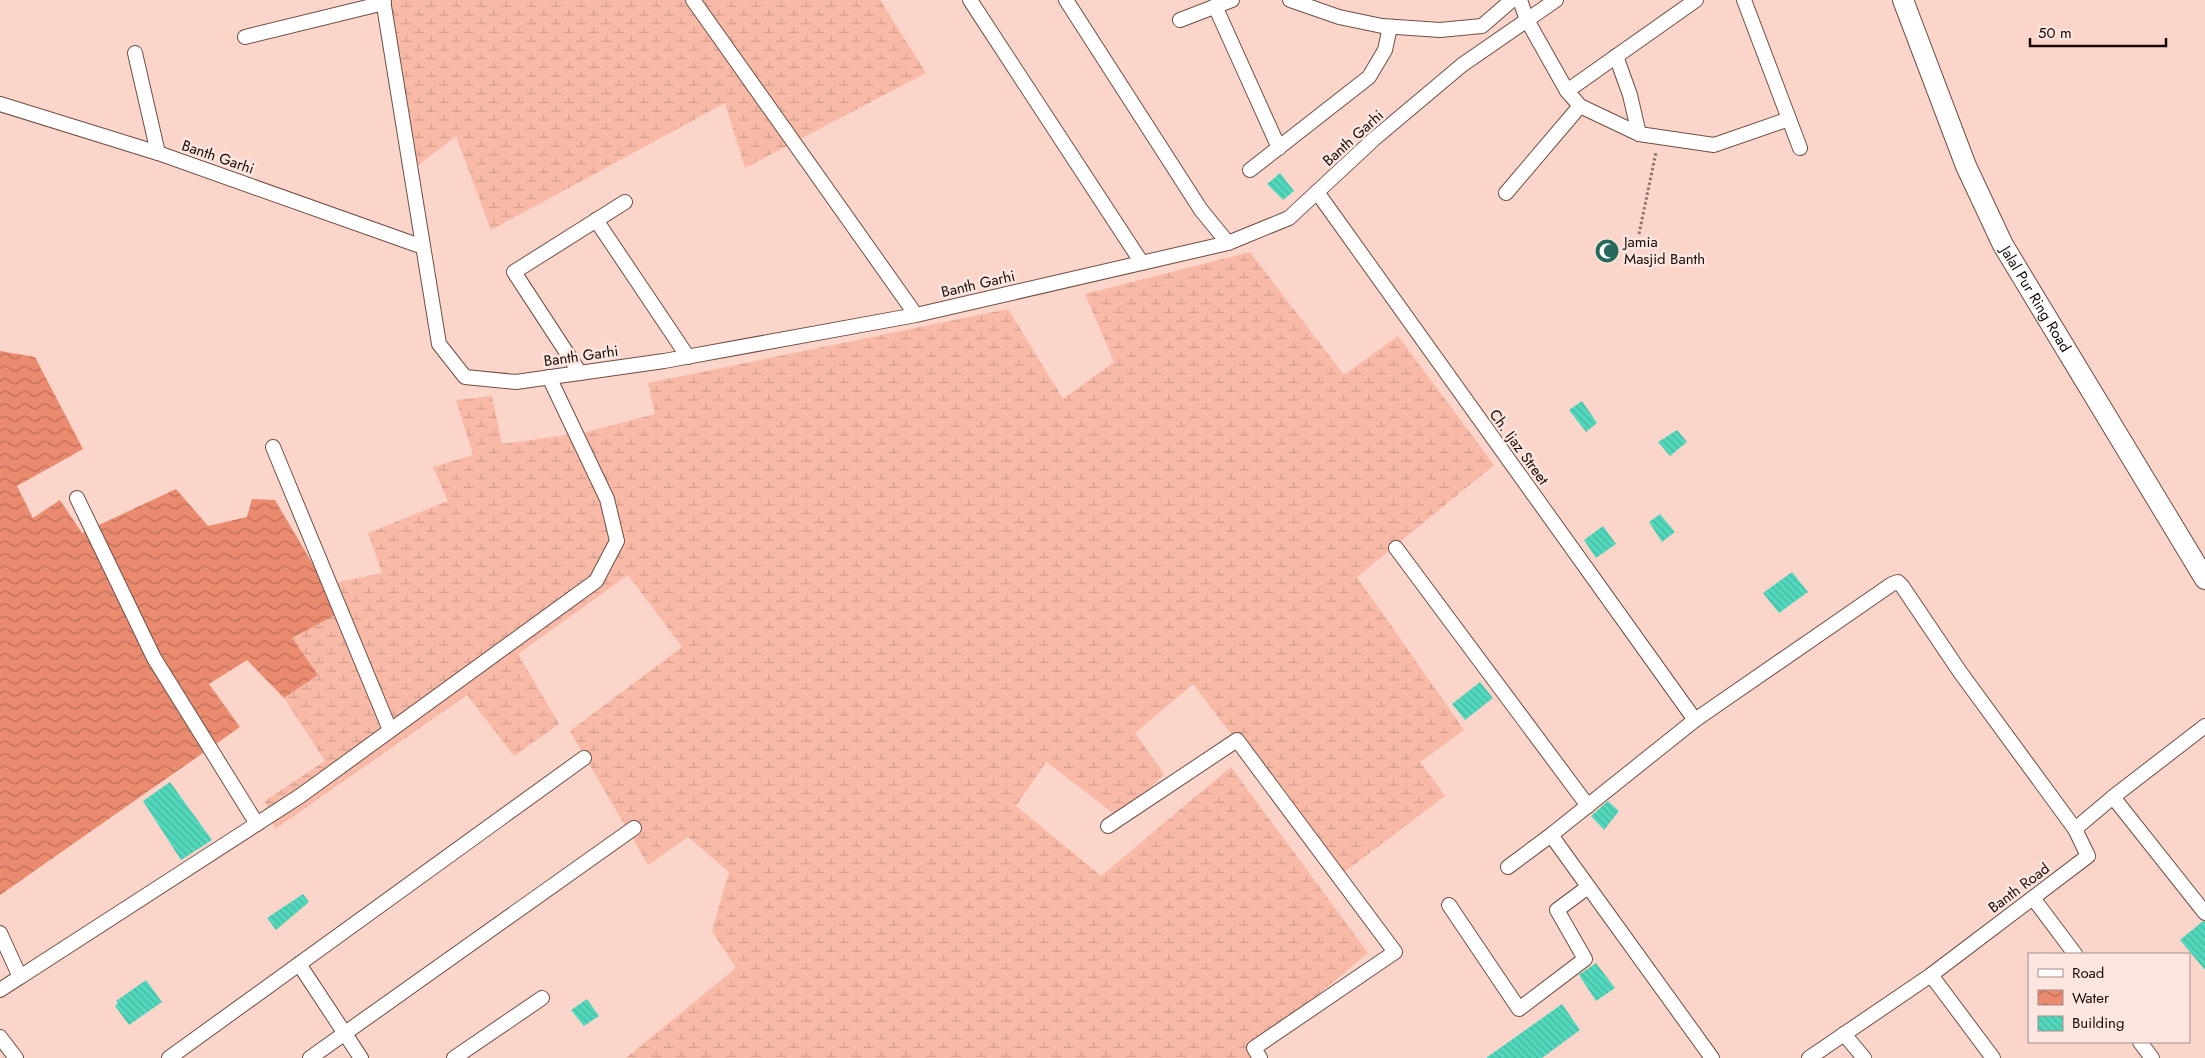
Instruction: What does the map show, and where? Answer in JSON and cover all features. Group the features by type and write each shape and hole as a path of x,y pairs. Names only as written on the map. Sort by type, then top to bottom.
{"main road":[{"name":"Jalal Pur Ring Road","path":"1903,0 1966,166 2003,245 2205,579"}],"street":[{"path":"693,0 916,315"},
{"path":"970,0 1142,263"},
{"path":"1066,0 1201,210 1228,243"},
{"path":"1180,20 1232,0"},
{"path":"1290,0 1339,17 1390,27 1440,30 1482,26 1512,0"},
{"path":"1520,0 1527,20 1567,91 1580,106 1639,134 1714,145 1789,119"},
{"name":"Banth Garhi","path":"384,1 439,344 465,377 516,382 688,357 916,315 1228,243 1289,218 1374,139 1462,65 1556,0"},
{"path":"1567,91 1696,0"},
{"path":"1744,0 1800,148"},
{"path":"246,37 384,1"},
{"path":"1215,6 1279,148"},
{"path":"1250,170 1369,77 1385,50 1390,27"},
{"path":"135,52 158,153"},
{"path":"1616,56 1630,94 1639,134"},
{"name":"Banth Garhi","path":"0,104 158,153 423,247"},
{"path":"1506,193 1580,106"},
{"name":"Ch. Ijaz Street","path":"1317,192 1695,720"},
{"path":"580,373 514,272 625,202"},
{"path":"596,220 688,357"},
{"path":"0,990 300,796 596,581 616,541 606,499 549,377"},
{"path":"273,447 390,730"},
{"path":"77,498 154,658 258,824"},
{"path":"1396,548 1588,806"},
{"path":"1508,867 1552,835 1695,720 1892,584 1898,582 1960,672 2075,829 2112,797 2205,726"},
{"path":"1108,826 1237,740 1395,952 1254,1048 1260,1058"},
{"path":"169,1058 584,758"},
{"path":"2112,797 2205,913"},
{"path":"310,1058 634,828"},
{"name":"Banth Road","path":"1809,1058 1931,975 2088,856 2075,829"},
{"path":"1552,835 1712,1058"},
{"path":"1449,905 1519,1009 1585,959 1557,910 1588,887"},
{"path":"2033,898 2074,953"},
{"path":"0,934 20,977"},
{"path":"299,964 361,1058"},
{"path":"1931,975 1993,1058"},
{"path":"454,1058 542,998"},
{"path":"1844,1034 1864,1058"},
{"path":"0,1037 16,1058"},
{"path":"2141,1043 2152,1058"}],"path":[{"path":"1640,234 1659,137"}],"green space":[{"path":"384,0 880,0 926,73 745,168 725,103 491,230 456,136 411,171"},
{"path":"1250,252 1344,375 1398,336 1494,465 1357,577 1464,730 1420,762 1445,796 1339,876 1193,684 1135,733 1164,774 1120,818 1046,762 1016,806 1101,876 1231,767 1368,953 1254,1048 1260,1058 626,1058 736,968 712,931 729,872 688,837 648,865 570,731 682,647 628,575 518,654 559,724 514,756 467,695 275,829 265,801 325,761 284,698 318,675 291,638 341,612 330,584 382,573 368,533 448,501 433,467 473,455 456,400 492,396 502,444 587,432 655,414 648,383 1008,309 1063,399 1114,362 1085,294"}],"water":[{"path":"0,351 35,357 83,449 17,486 33,518 60,500 82,533 176,489 208,526 247,517 252,499 275,500 341,612 292,638 318,675 284,698 247,660 209,684 240,727 0,895"}],"building":[{"path":"1280,173 1294,191 1283,200 1267,184"},
{"path":"1582,401 1597,423 1586,432 1569,410"},
{"path":"1677,430 1687,442 1670,456 1658,442"},
{"path":"1660,514 1675,532 1662,542 1649,522"},
{"path":"1603,526 1616,544 1596,558 1584,540"},
{"path":"1792,572 1808,592 1779,613 1763,593"},
{"path":"1480,682 1493,698 1465,720 1452,704"},
{"path":"170,782 212,840 181,860 143,801"},
{"path":"1608,801 1619,811 1604,830 1591,816"},
{"path":"303,894 309,902 276,930 267,918"},
{"path":"2203,921 2205,922 2205,970 2180,940"},
{"path":"1596,963 1615,988 1596,1001 1579,975"},
{"path":"146,980 162,1002 129,1025 115,1006 118,1003 116,1001"},
{"path":"587,999 599,1016 584,1026 571,1010"},
{"path":"1562,1004 1580,1030 1542,1058 1486,1058"}],"place":[{"name":"Jamia Masjid Banth","path":"1607,251"}]}
